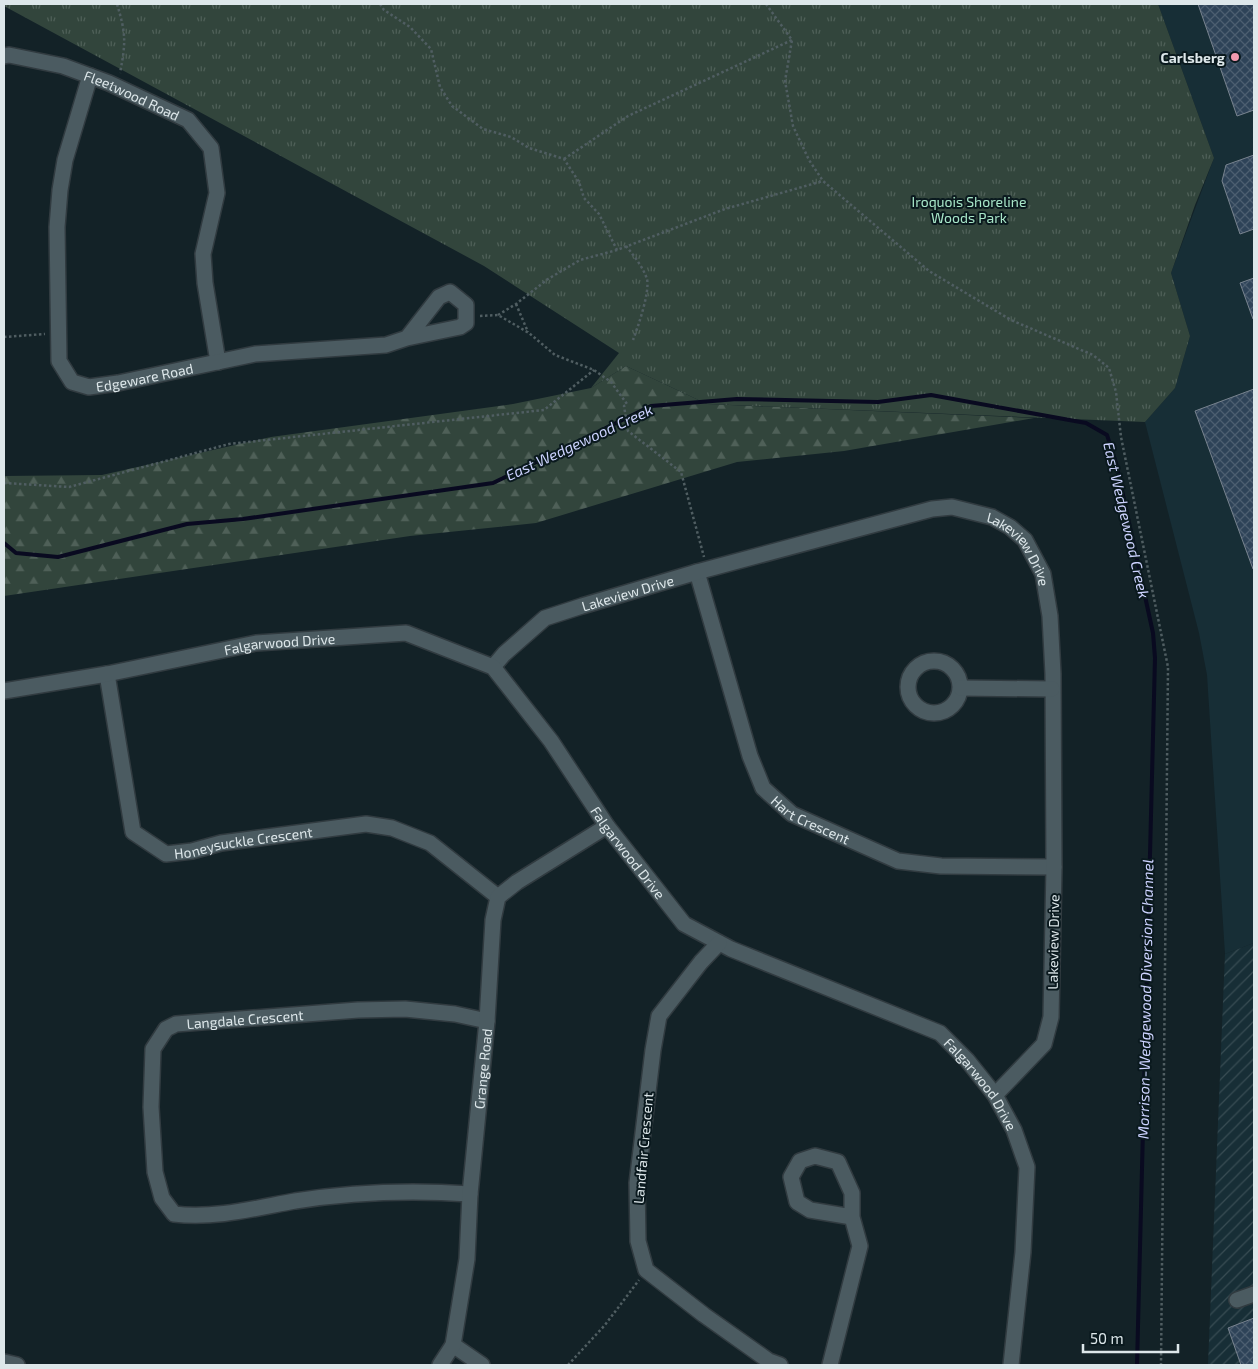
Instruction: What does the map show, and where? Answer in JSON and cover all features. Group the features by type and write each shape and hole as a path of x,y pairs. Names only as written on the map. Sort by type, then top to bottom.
{"street":[{"name":"Fleetwood Road","path":"4,56 9,55 64,66 117,87 188,120 211,148 217,193 202,254 218,362"},
{"name":"Edgeware Road","path":"90,76 65,160 57,226 59,361 72,382 89,387 118,383 255,354 386,345 407,338 460,327 466,323 466,316"},
{"path":"407,338 439,297 450,292 466,304 466,316"},
{"name":"Lakeview Drive","path":"493,667 504,654 545,618 697,572 932,509 952,507 992,517 1010,527 1025,540 1043,574 1050,616 1054,867 1051,1017 1044,1044 996,1095"},
{"name":"Hart Crescent","path":"697,572 750,756 763,788 792,814 898,861 941,866 1054,867"},
{"name":"Falgarwood Drive","path":"4,691 107,674 256,643 406,633 493,667 551,741 607,826 684,924 731,949 940,1033 967,1060 996,1095 1014,1130 1027,1166 1023,1252 1011,1365"},
{"name":"Honeysuckle Crescent","path":"107,674 133,832 166,854 192,851 220,843 366,824 392,828 430,843 498,896"},
{"path":"961,688 1052,689"},
{"path":"498,896 517,882 607,826"},
{"name":"Grange Road","path":"440,1365 453,1345 467,1259 470,1194 487,1021 493,920 498,896"},
{"name":"Landfair Crescent","path":"646,1270 638,1241 637,1184 653,1050 659,1016 701,962 719,943"},
{"name":"Langdale Crescent","path":"470,1194 431,1191 364,1194 296,1201 250,1211 235,1211 195,1217 174,1214 162,1198 155,1172 151,1107 153,1049 166,1029 176,1024 358,1010 406,1009 455,1014 487,1021"},
{"path":"830,1365 860,1246 852,1217 852,1193 838,1162 815,1156 800,1161 791,1177 797,1202 810,1210 852,1217"},
{"path":"646,1270 704,1316 769,1360 780,1365"},
{"path":"1237,1300 1254,1294"},
{"path":"453,1345 482,1365"},
{"path":"4,1362 16,1365"}],"path":[{"path":"117,4 124,28 125,49 117,87"},
{"path":"380,4 384,10 410,27 431,49 440,87 452,106 483,129 511,137 528,148 564,160 579,182 584,198 599,214 617,250"},
{"path":"766,4 792,40 785,82 793,126 808,160 823,181 929,271 1011,320 1093,355 1108,368 1116,392 1121,437 1168,667 1160,1365"},
{"path":"564,160 628,116 792,40"},
{"path":"466,316 498,315 516,304 548,279 580,260 617,250 725,209 823,181"},
{"path":"626,246 637,261 647,281 642,314 633,340"},
{"path":"516,304 529,333"},
{"path":"498,315 529,333 555,355 594,370 611,382 627,404 624,406 628,430 681,472 705,560 697,572"},
{"path":"4,337 59,333"},
{"path":"4,483 69,487 229,444 544,410 594,370"},
{"path":"568,1365 605,1325 646,1270"}],"shaded area":[{"path":"1158,4 1254,4 1254,943 1225,954 1207,675 1199,633 1145,422 1175,388 1190,336 1171,273 1214,158"},
{"path":"1254,943 1254,1365 1208,1365 1225,954"}],"green space":[{"name":"Iroquois Shoreline Woods Park","path":"4,4 1158,4 1214,158 1171,273 1190,336 1175,388 1145,422 707,404 626,366 591,388 619,353 484,266 4,6"},
{"path":"626,366 707,404 1034,418 844,451 737,462 536,523 410,536 4,596 4,476 102,475 271,437 513,404 591,388"}],"building":[{"name":"Carlsberg","path":"1198,4 1254,4 1254,110 1237,116"},
{"path":"1254,155 1254,229 1240,234 1222,181 1226,165"},
{"path":"1254,278 1254,318 1253,319 1240,283"},
{"path":"1254,389 1254,569 1253,569 1195,411"},
{"path":"1254,1318 1254,1365 1241,1365 1228,1328"}],"waterway":[{"name":"East Wedgewood Creek","path":"4,543 16,553 58,557 187,524 243,519 493,483 651,406 737,399 878,402 931,395 1086,423 1107,435 1116,463 1153,633 1155,658 1137,1365"}],"place":[{"name":"Carlsberg","path":"1235,57"}],"water label":[{"name":"Morrison-Wedgewood Diversion Channel","path":"1145,999"}]}
